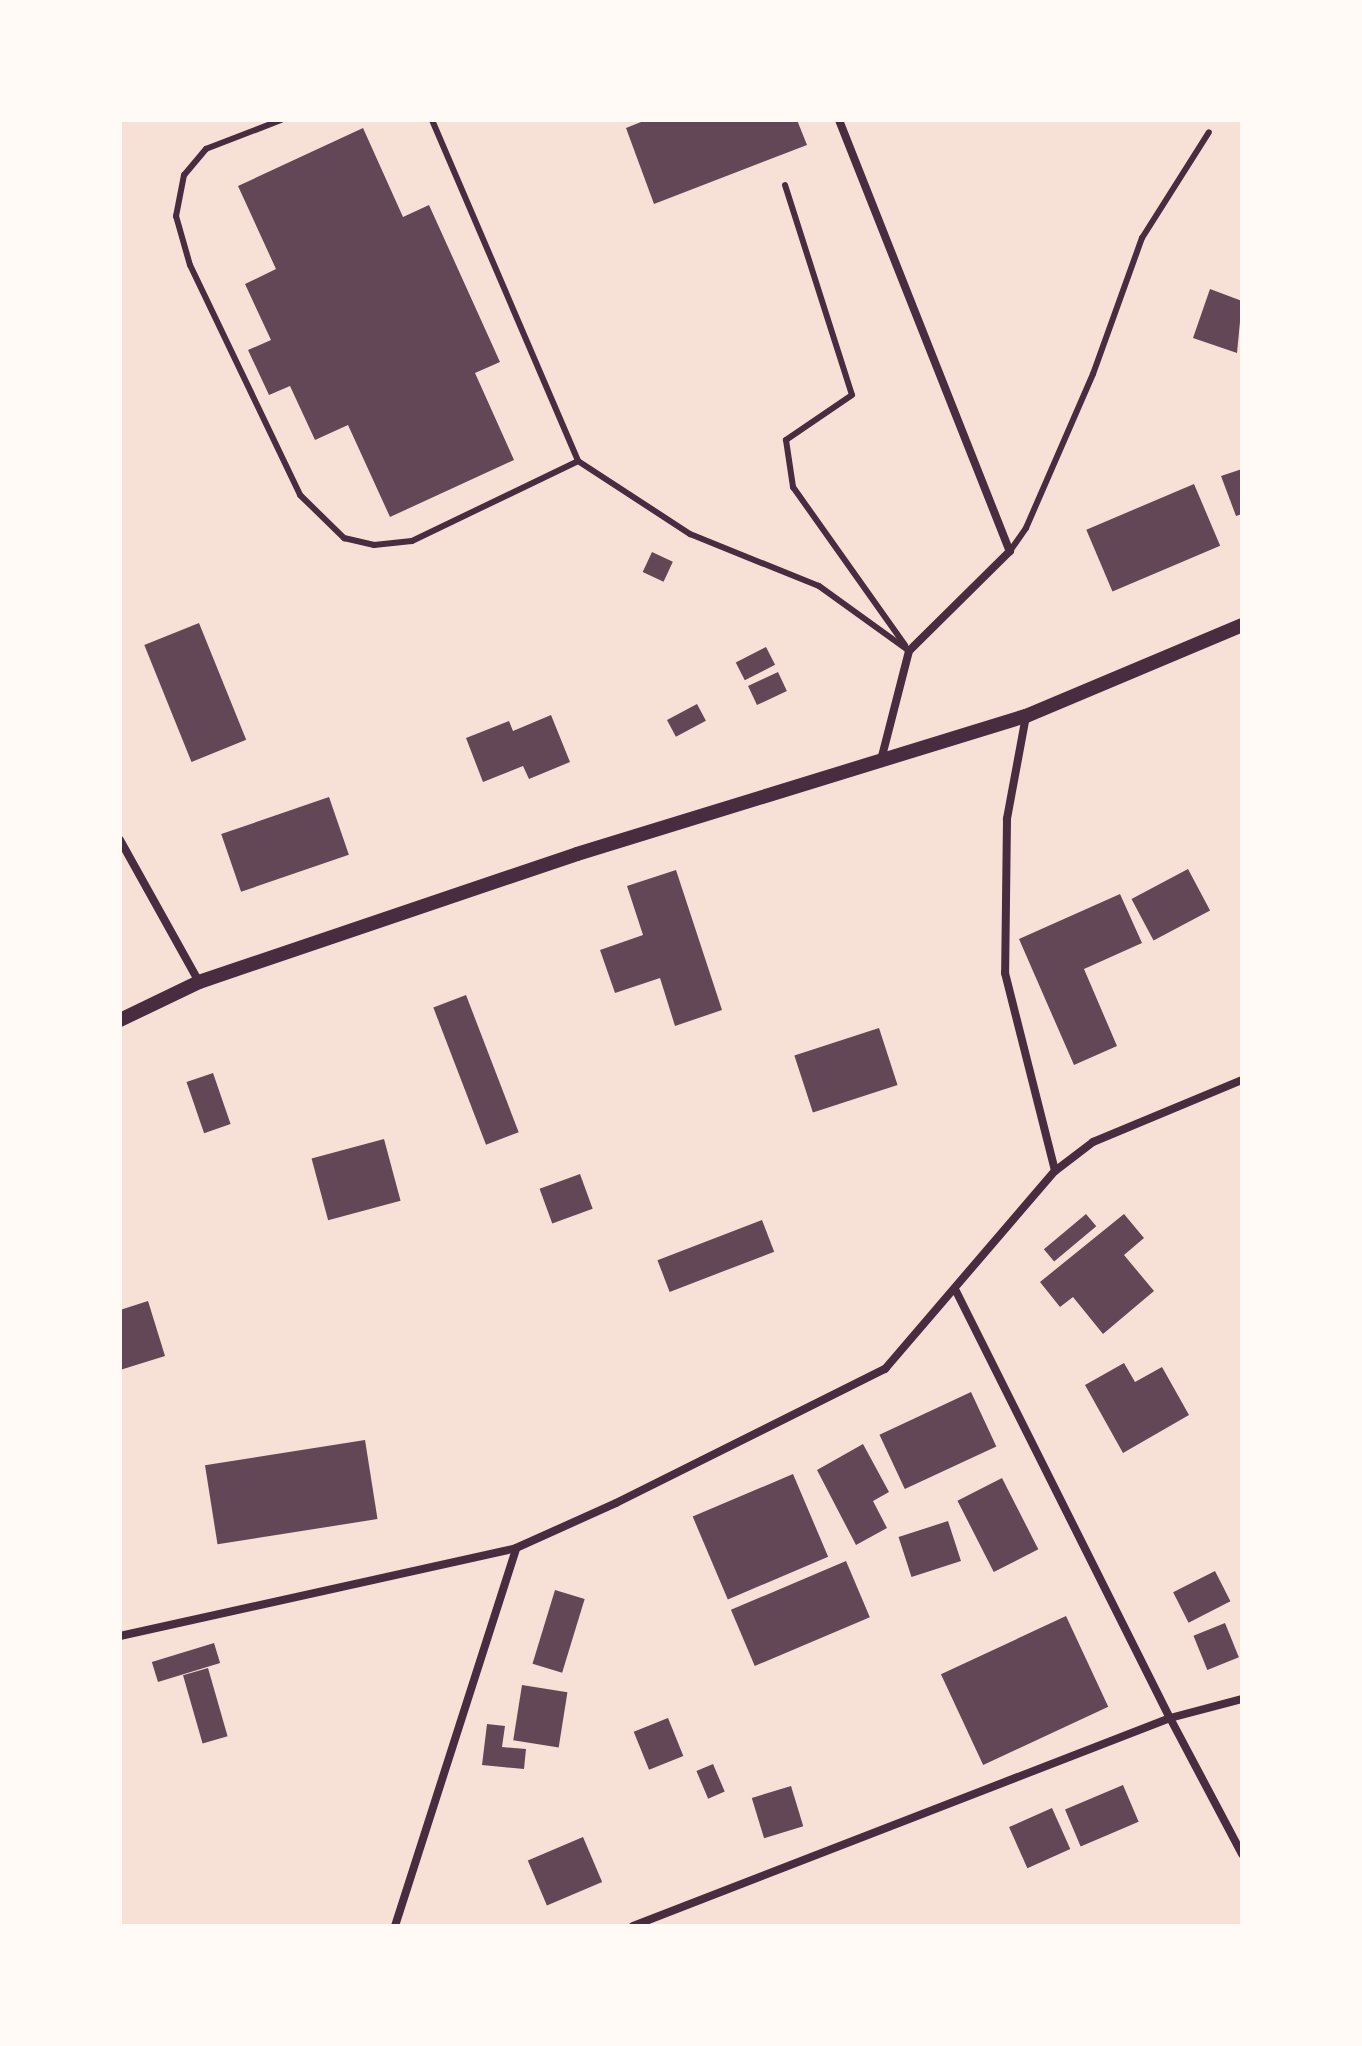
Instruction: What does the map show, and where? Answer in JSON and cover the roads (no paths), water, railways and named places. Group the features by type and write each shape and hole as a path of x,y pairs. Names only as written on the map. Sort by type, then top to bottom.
{"street":[{"path":"839,120 1010,551 909,651 881,760"},
{"path":"120,1020 199,982 577,854 1026,716 1242,625"},
{"path":"1026,716 1007,819 1005,973 1055,1171"},
{"path":"120,840 199,982"},
{"path":"120,1636 516,1548 885,1369 956,1291 1055,1171 1093,1142 1242,1080"},
{"path":"956,1291 1170,1718 1242,1854"},
{"path":"395,1926 516,1548"},
{"path":"633,1926 1170,1718 1242,1699"}],"lane":[{"path":"281,120 206,149 184,175 176,216 190,265 300,495 344,538 374,545 412,541 578,461"},
{"path":"432,120 578,461 690,534 819,586 909,651"},
{"path":"1010,551 1026,528 1093,374 1142,238 1209,132"},
{"path":"785,185 852,395 786,440 793,487 909,651"}]}
